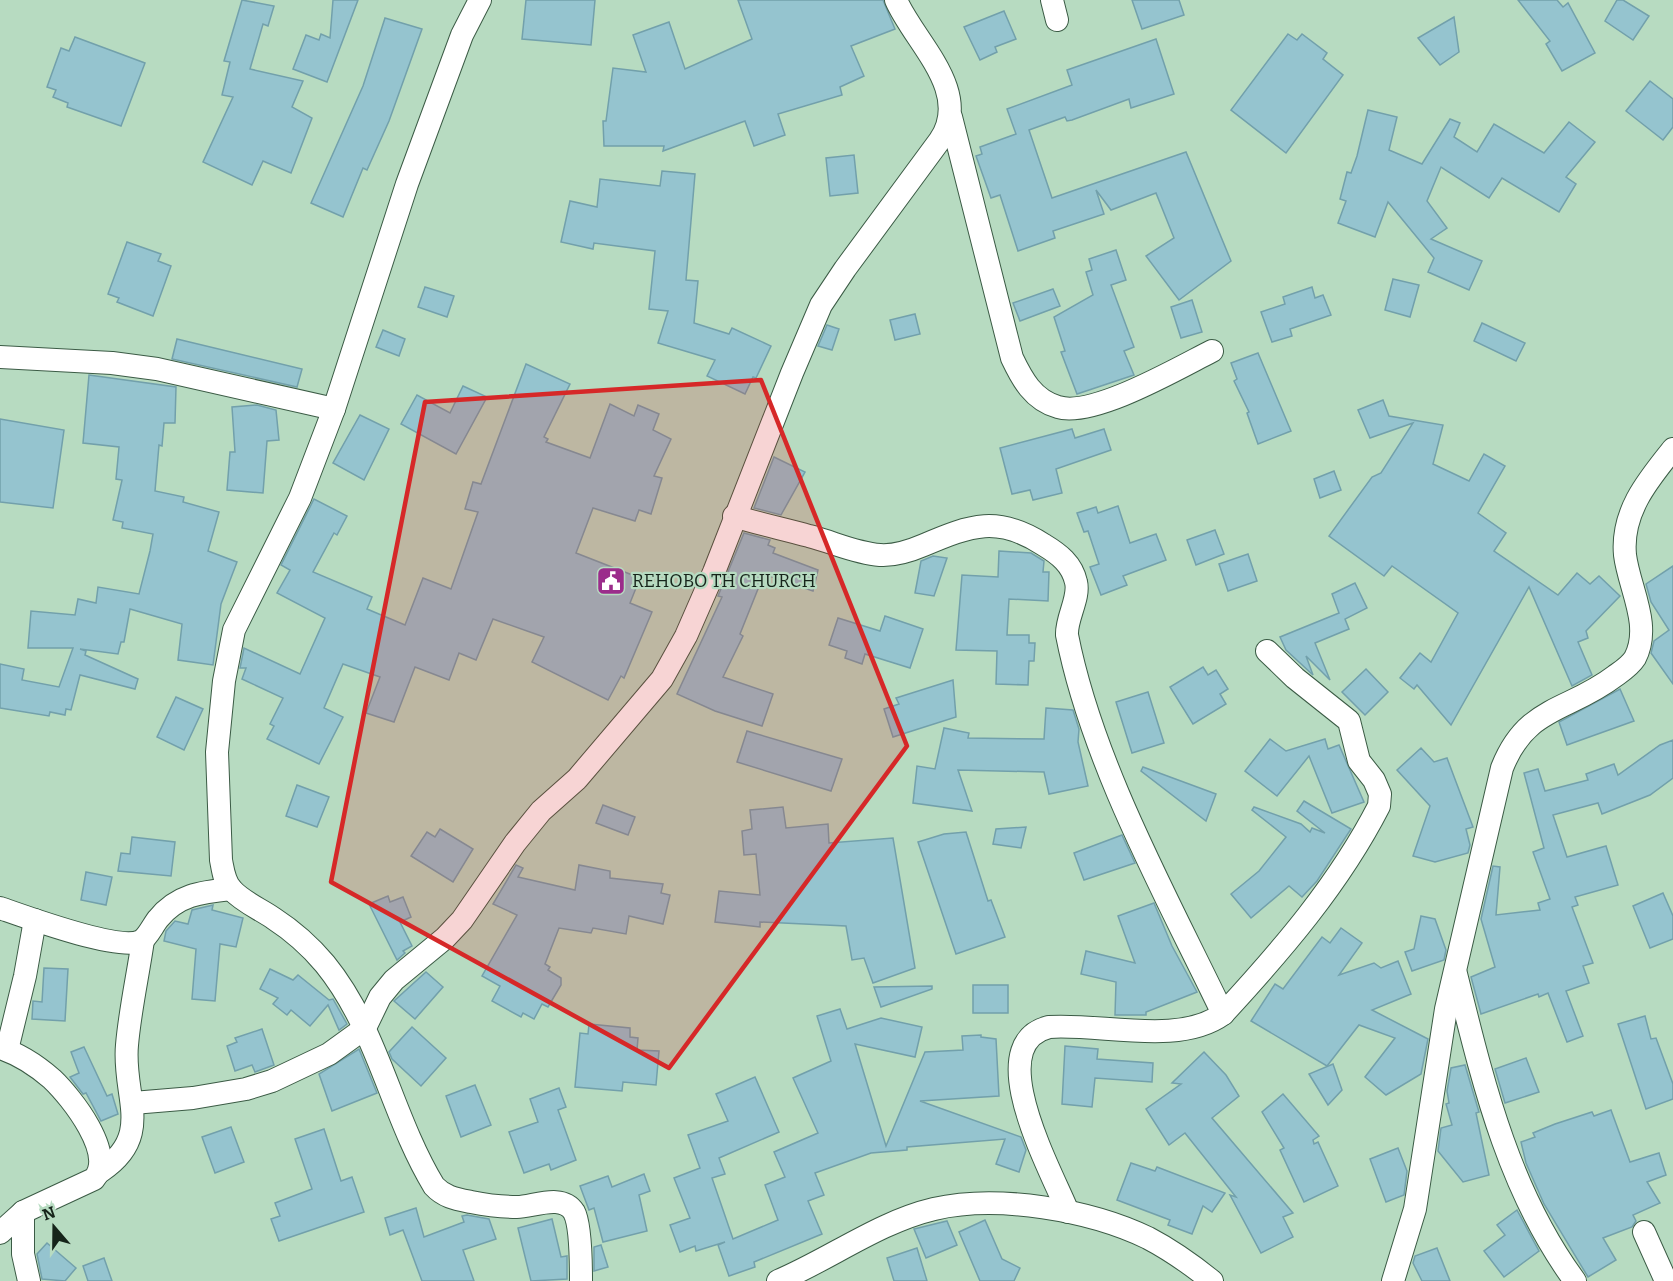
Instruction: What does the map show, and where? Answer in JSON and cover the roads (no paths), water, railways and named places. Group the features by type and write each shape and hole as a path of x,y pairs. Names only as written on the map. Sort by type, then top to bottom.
{"street":[{"path":"480,0 462,35 407,184 334,409 300,498 234,630 224,681 217,752 221,860 224,876 231,889 299,936 342,988 365,1028 409,1136 434,1186 441,1194 480,1204 519,1207 551,1202 568,1207 575,1215 578,1227 581,1281"},
{"path":"896,0 935,62 945,87 1012,358 1026,386 1057,407 1076,409 1143,386 1212,351"},
{"path":"133,1103 193,1098 272,1081 329,1054 365,1028 380,997 394,980 445,939 462,920 515,843 541,811 577,779 662,679 686,636 821,305 845,268 947,130 951,117"},
{"path":"0,357 112,363 157,369 334,409"},
{"path":"1393,1281 1415,1209 1422,1173 1432,1085 1455,970 1502,768 1510,747 1526,727 1543,714 1608,682 1628,667 1638,651 1641,627 1625,554 1628,522 1645,484 1673,449"},
{"path":"734,516 855,551 880,555 908,551 957,530 982,525 1000,525 1019,531 1058,554 1068,564 1077,588 1066,625 1067,635 1089,714 1115,784 1156,878 1223,1014"},
{"path":"1068,1212 1020,1094 1020,1054 1029,1036 1037,1030 1071,1025 1146,1030 1187,1029 1213,1022 1277,956 1331,886 1371,822 1380,800 1374,780 1359,761 1348,721 1295,678 1267,651"},
{"path":"0,1233 23,1212 85,1185 123,1155 128,1145 133,1103 126,1048 143,940 169,906 185,897 231,889"},
{"path":"0,908 115,942 130,943 143,940"},
{"path":"35,920 3,1049 30,1062 53,1080 74,1105 90,1129 99,1149 101,1171"},
{"path":"1455,970 1485,1087 1508,1158 1528,1206 1575,1281"},
{"path":"777,1281 883,1228 934,1209 982,1203 1068,1212 1146,1238 1182,1258 1212,1281"},
{"path":"23,1212 23,1254 29,1281"},
{"path":"1644,1232 1666,1281"}],"place":[{"name":"REHOBO TH CHURCH","path":"611,581"}]}
